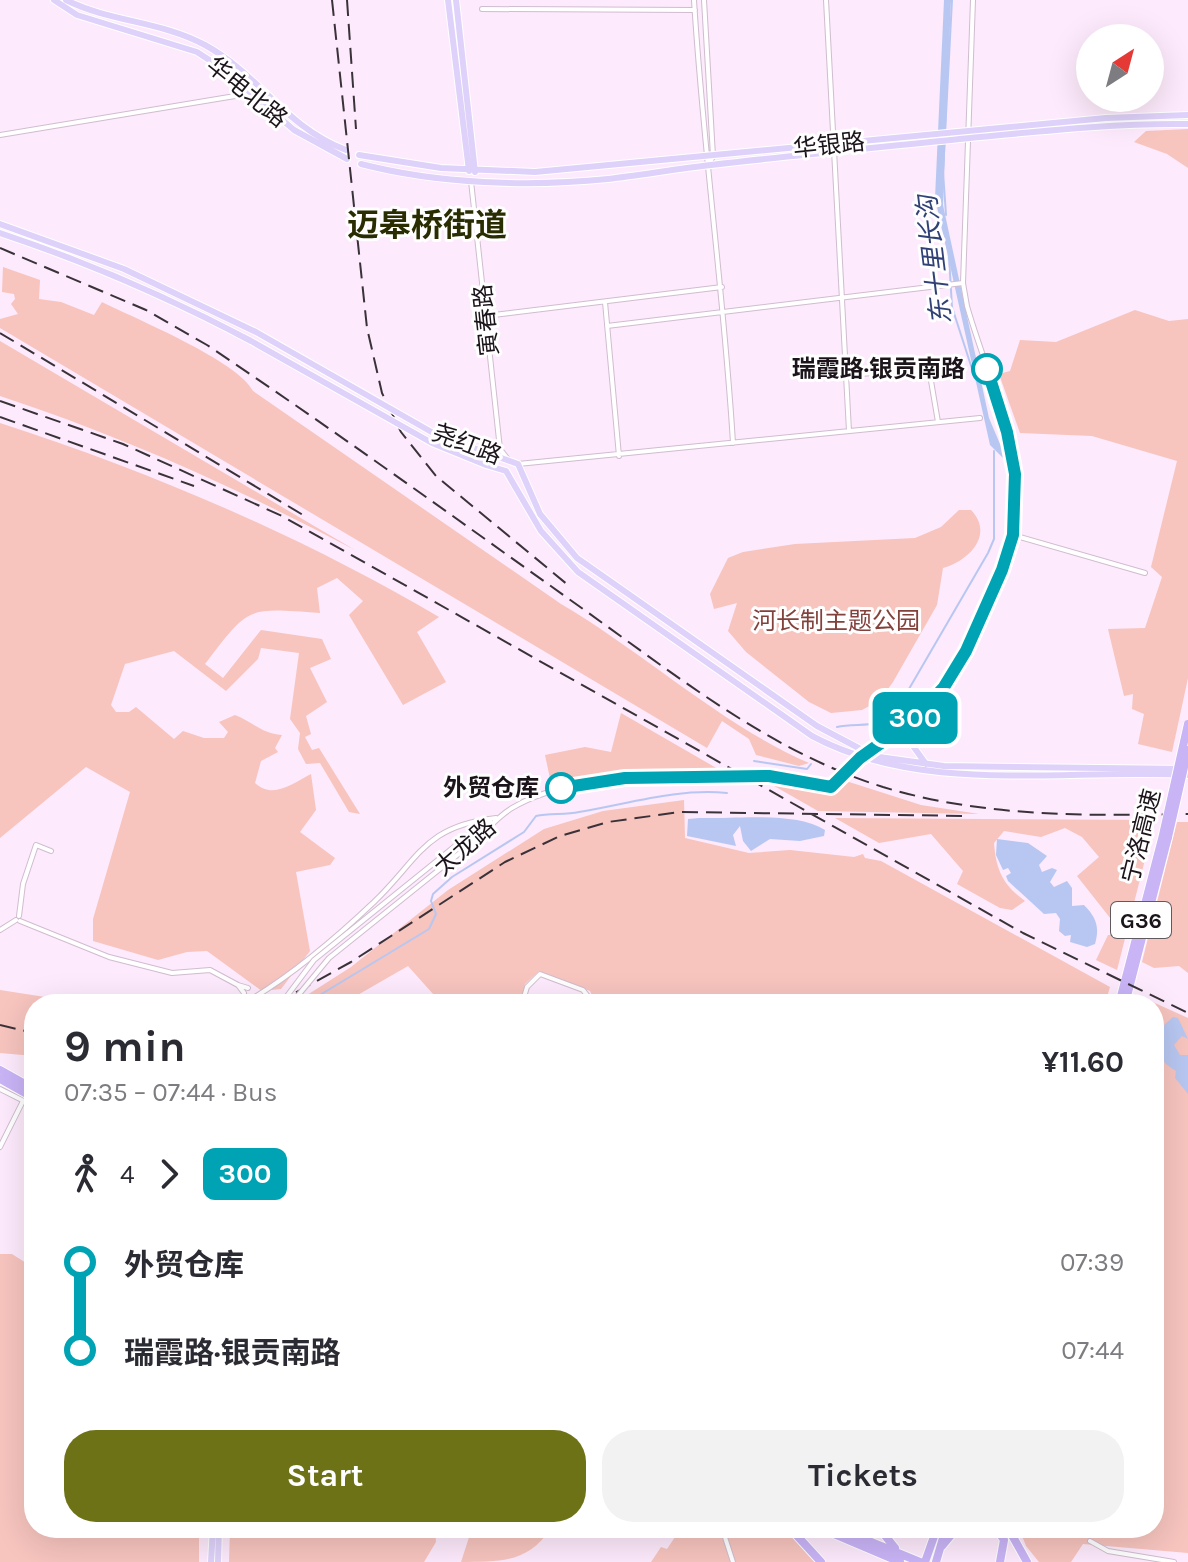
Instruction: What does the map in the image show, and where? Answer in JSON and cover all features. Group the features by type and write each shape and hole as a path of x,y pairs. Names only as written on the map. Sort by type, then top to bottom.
{"highway":[{"name":"宁洛高速","path":"1166,836 1188,724"},
{"name":"宁洛高速","path":"1125,994 1188,750"},
{"path":"2,1074 24,1080"},
{"path":"2,1074 24,1084"},
{"path":"2,1074 24,1090"},
{"path":"799,1538 821,1562"},
{"path":"844,1538 900,1562"},
{"path":"862,1538 921,1562"},
{"path":"885,1538 889,1545 921,1562"},
{"path":"936,1538 936,1562"},
{"path":"935,1548 940,1538"},
{"path":"921,1562 946,1538"},
{"path":"1000,1562 1003,1538"},
{"path":"1014,1538 1027,1562"}],"main road":[{"name":"华电北路","path":"54,0 77,15 197,52 294,130 347,159"},
{"name":"华电北路","path":"66,0 93,11 185,36 216,51 289,118 346,150"},
{"name":"寅春路","path":"448,0 472,173"},
{"name":"寅春路","path":"456,0 472,173"},
{"name":"华银路","path":"472,173 525,182 606,179 938,137 969,130 1112,117 1188,115"},
{"name":"华银路","path":"938,137 950,140 1106,125 1188,124"},
{"name":"华银路","path":"472,173 591,169 709,156 835,148"},
{"path":"359,155 384,162 472,173"},
{"path":"361,164 399,173 472,173"},
{"name":"尧红路","path":"0,224 124,269 256,332 435,434 518,464 540,514 577,558 817,726 868,753"},
{"name":"尧红路","path":"0,233 122,279 251,341 432,443 506,471 541,531 578,572 812,736 860,758"},
{"path":"913,720 913,746 926,764"},
{"path":"868,753 926,764 981,768 1188,772"},
{"name":"太龙路","path":"860,758 868,753"},
{"path":"860,758 958,772 1188,772"},
{"path":"211,1562 212,1538"},
{"path":"218,1562 219,1538"}],"street":[{"path":"575,0 576,8"},
{"path":"694,0 709,156"},
{"path":"704,0 709,165 723,287 733,443"},
{"path":"826,0 849,431"},
{"path":"868,753 913,720 944,687 960,663 991,598 1013,535 1016,490 1010,448 963,283 973,0"},
{"path":"482,9 695,10"},
{"path":"0,135 250,92 256,85"},
{"name":"寅春路","path":"472,173 500,449 507,458"},
{"path":"607,326 963,283"},
{"path":"486,316 723,287"},
{"path":"605,302 619,456"},
{"path":"846,375 929,369 938,422"},
{"path":"518,464 980,418"},
{"path":"1013,535 1145,573"},
{"name":"太龙路","path":"299,994 329,958 476,840 496,818 536,796 605,779 769,776 831,787 860,758"},
{"path":"288,994 314,960 470,834 496,818"},
{"path":"256,994 354,920 418,850 462,824 496,818"},
{"path":"19,919 23,884 36,845 51,851"},
{"path":"0,930 19,919"},
{"path":"19,919 109,957 172,973 210,970 246,991"},
{"path":"525,994 527,987 540,974 583,990 586,994"},
{"path":"0,1089 23,1101 0,1147"},
{"path":"725,1538 733,1562"},
{"path":"1090,1541 1108,1551 1174,1562"}],"green space":[{"path":"1188,129 1188,168 1167,154 1134,142 1146,131"},
{"path":"3,267 40,280 39,299 61,302 94,315 102,302 208,354 244,379 253,391 714,709 777,748 809,763 799,766 756,755 749,739 722,721 707,748 0,328 0,319 18,314 11,304 14,294 2,292"},
{"path":"1135,310 1169,321 1188,319 1188,678 1172,752 1138,744 1144,714 1132,709 1133,694 1124,696 1108,629 1145,628 1162,577 1151,567 1177,461 1092,436 1020,433 999,374 1010,371 1020,340 1056,342"},
{"path":"0,341 355,550 181,466 92,429 0,396"},
{"path":"0,423 114,463 225,508 333,559 439,617 417,632 446,682 403,705 349,615 363,601 337,578 317,588 320,613 263,611 252,614 232,630 205,664 223,678 261,630 322,639 331,659 310,668 327,702 306,716 311,734 305,737 312,750 319,748 360,814 349,812 320,763 306,764 298,749 300,733 290,719 299,653 261,648 258,659 226,691 174,651 125,664 111,705 116,712 129,712 136,707 174,739 183,731 204,738 224,738 228,732 219,722 235,715 263,730 282,735 275,748 278,752 261,761 255,783 262,788 276,790 311,774 316,810 300,832 335,858 330,865 296,872 310,951 281,989 262,991 207,951 187,952 158,960 93,941 93,919 130,792 86,767 0,838"},
{"name":"河长制主题公园","path":"959,510 971,510 978,519 980,529 975,546 961,560 943,568 937,605 893,682 880,700 862,710 831,713 809,702 746,652 728,631 737,603 714,609 710,594 728,558 743,552 795,544 915,538 941,527"},
{"path":"621,713 725,773 614,772 551,783 545,755 585,747 611,752"},
{"path":"846,781 921,805 979,814 818,811 769,783 781,782 829,794"},
{"path":"684,800 685,838 749,853 790,850 854,857 863,854 865,858 881,861 1110,987 1108,994 591,994 539,971 525,984 523,994 433,994 408,966 359,994 309,994 351,967 448,890 544,829 603,811"},
{"path":"835,818 1155,820 1117,970 1096,960 1108,935 1115,935 1118,928 1077,876 1099,857 1082,837 1065,828 1041,837 1004,831 994,843 999,869 1006,883 1025,901 1012,910 1000,908 957,884 963,871 931,834 879,843"},
{"path":"1177,822 1188,822 1188,973 1179,966 1154,968 1142,962"},
{"path":"0,990 26,994 24,1055 0,1053"},
{"path":"1164,1007 1188,1018 1188,1553 1083,1544 1071,1562 1039,1562 1023,1538 1164,1538"},
{"path":"0,1254 12,1254 24,1262 24,1538 199,1538 199,1562 0,1562"},
{"path":"230,1538 436,1538 424,1562 229,1562"},
{"path":"469,1538 543,1538 533,1548 513,1558 461,1562"},
{"path":"674,1538 794,1538 817,1562 651,1562 661,1547 667,1549"}],"water":[{"path":"944,0 951,0 943,205 989,418 1000,444 1018,463 1014,469 990,445 935,198"},
{"path":"782,818 813,824 825,830 824,836 800,841 770,839 751,851 743,841 740,826 733,835 736,846 687,836 688,819"},
{"path":"997,839 1028,843 1047,856 1039,865 1042,872 1052,868 1057,870 1050,882 1054,887 1067,881 1072,888 1072,906 1084,905 1096,923 1095,944 1087,947 1070,942 1071,935 1065,936 1059,931 1060,919 1056,913 1044,914 1008,881 1006,876 1011,873 1008,868 1003,870 996,855"},
{"path":"1173,1017 1178,1018 1188,1039 1182,1036 1174,1045 1180,1055 1188,1055 1188,1094 1175,1078 1176,1071 1164,1062 1164,1025"}],"waterway":[{"name":"东十里长沟","path":"946,215 943,172 952,0"},
{"name":"东十里长沟","path":"949,257 952,307 974,375"},
{"name":"东十里长沟","path":"837,727 875,724 895,713 988,553 994,539 994,451"},
{"name":"东十里长沟","path":"754,761 807,769 811,764"},
{"name":"东十里长沟","path":"322,994 429,929 436,914 431,901 433,894 452,877 524,832 536,816 574,813 671,795 727,793"}],"railway":[{"path":"332,0 367,328 382,393 401,432 436,476 568,585"},
{"path":"347,0 356,129"},
{"path":"0,248 146,310 207,345 690,686 802,754 883,787 958,804 1072,814 1188,814"},
{"path":"0,333 303,515"},
{"path":"0,401 123,444 282,516 1023,933 1149,994"},
{"path":"0,417 194,486"},
{"path":"293,994 351,962 505,862 560,836 608,822 680,812 970,816"},
{"path":"1164,1001 1188,1013"},
{"path":"0,1025 24,1031"}],"bus line":[{"name":"300","path":"561,788 605,779 769,776 831,787 860,758 930,704 955,672 966,651 991,598 1013,535 1016,490 1013,461 987,369"}],"place":[{"name":"瑞霞路·银贡南路","path":"987,369"},
{"name":"外贸仓库","path":"561,788"}],"district":[{"name":"迈皋桥街道","path":"427,225"}]}
